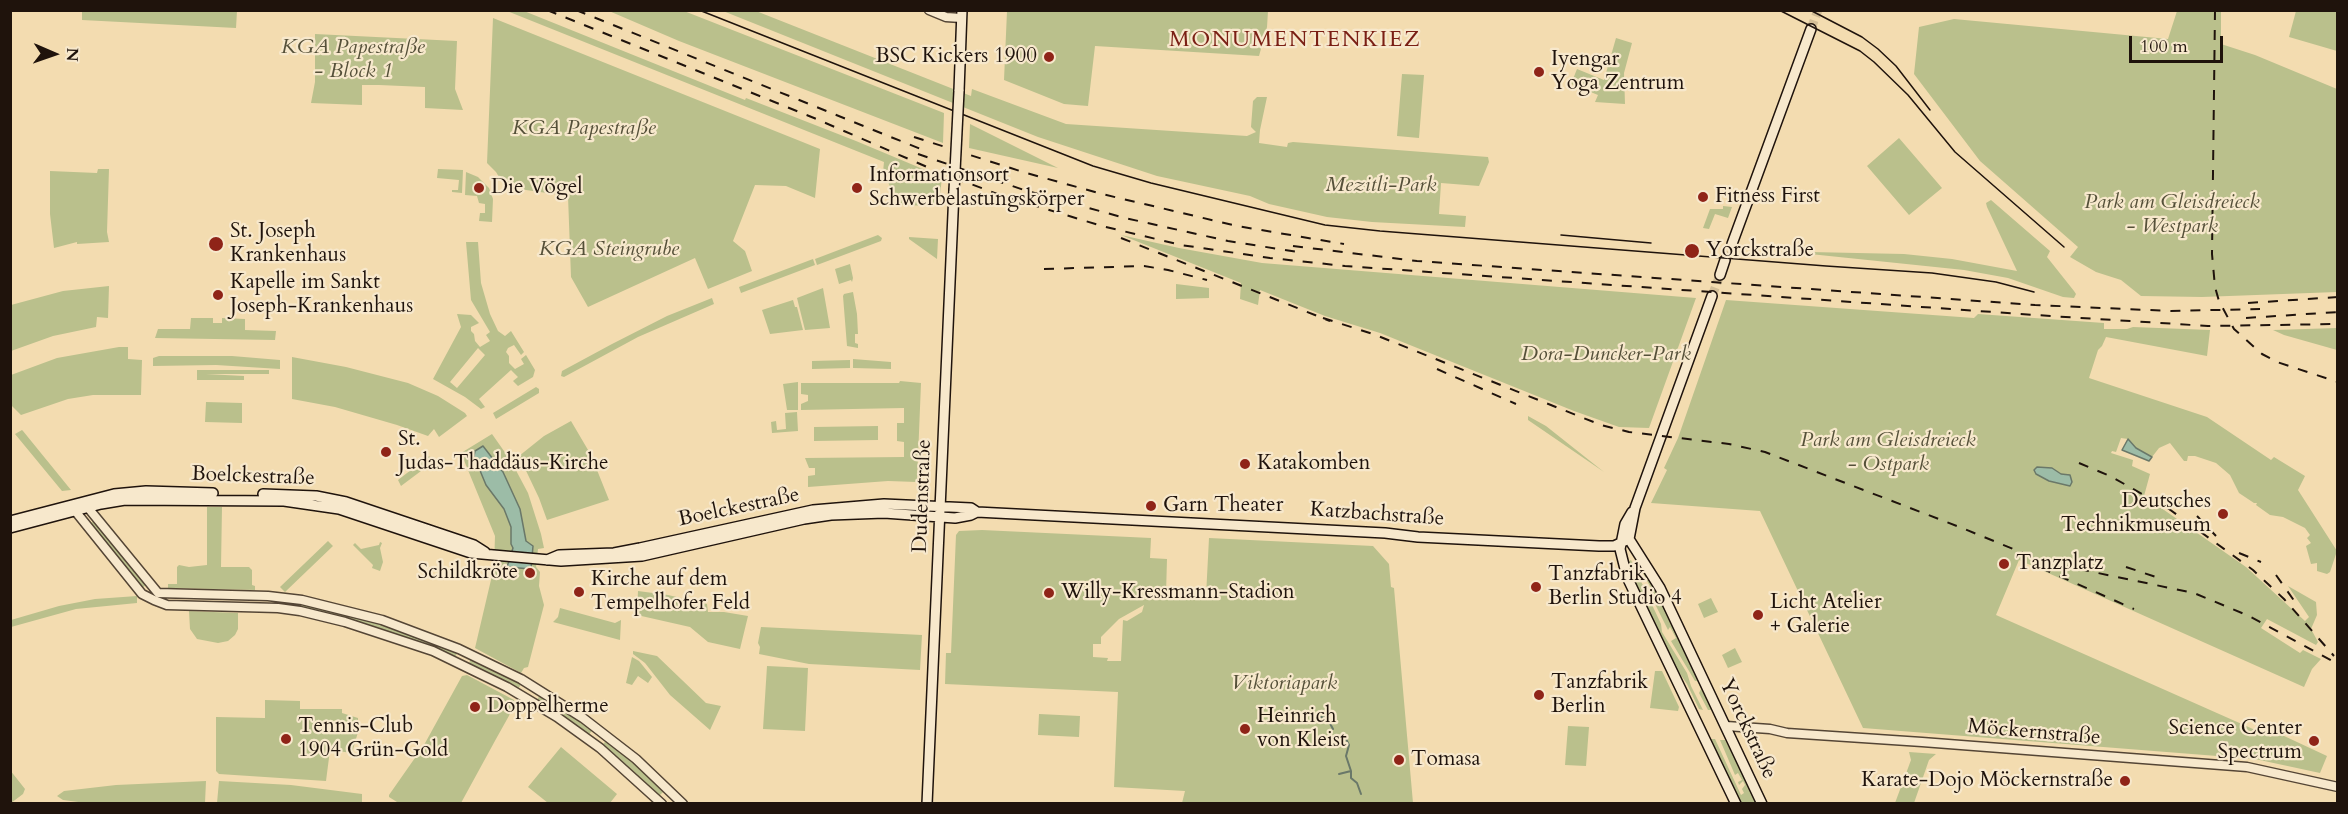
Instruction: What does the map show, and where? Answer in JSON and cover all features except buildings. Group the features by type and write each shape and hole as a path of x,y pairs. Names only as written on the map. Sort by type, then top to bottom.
{"main road":[{"name":"Dudenstraße","path":"927,804 962,14"},
{"path":"1732,244 1811,29"},
{"path":"1720,275 1725,260"},
{"name":"Yorckstraße","path":"1712,296 1625,541 1628,577 1736,804"},
{"name":"Boelckestraße","path":"10,528 28,520 114,494 146,491 316,496 361,506 474,545 490,554 561,561 628,558 804,519 841,514 880,509 940,511"},
{"name":"Katzbachstraße","path":"940,511 971,508 976,512 1609,547 1625,541"},
{"name":"Boelckestraße","path":"10,521 28,520"},
{"name":"Yorckstraße","path":"1625,541 1660,588 1762,804"}],"street":[{"path":"929,10 946,17 962,14"},
{"path":"86,504 158,593 268,596 302,600 382,620 449,645 513,674 570,709 618,744 683,804"},
{"path":"72,508 142,594 167,605 287,609 345,621 433,651 500,683 556,717 600,748 662,804"},
{"name":"Möckernstraße","path":"1726,726 1787,733 2240,767 2337,787"}],"green space":[{"name":"BSC Kickers 1900","path":"1007,10 1268,11 1267,27 1259,56 1095,46 1088,106 1064,104 1004,80"},
{"path":"82,11 237,11 236,28 82,20"},
{"path":"507,11 524,11 942,177 939,204 935,206 899,205 883,172 884,162"},
{"path":"609,11 684,11 944,113 943,143 679,41"},
{"name":"Mezitli-Park","path":"723,11 756,11 971,96 972,89 1066,124 1247,136 1256,132 1251,127 1253,101 1257,97 1267,97 1259,143 1287,147 1288,143 1293,142 1488,157 1489,162 1479,186 1441,183 1439,214 1466,216 1465,227 1327,217 1269,204 1250,196 1157,176 1038,137"},
{"name":"Park am Gleisdreieck - Westpark","path":"2177,11 2221,11 2221,44 2255,55 2337,89 2337,292 2202,297 2141,296 2121,280 2096,272 2070,257 2078,247 1980,161 1914,74 1919,27 1954,19 2168,39"},
{"path":"2296,11 2337,11 2337,51 2289,37"},
{"name":"KGA Papestraße","path":"493,18 820,149 815,198 786,186 755,185 733,241 745,251 752,271 708,289 695,258 588,307 571,277 568,196 505,187 487,163"},
{"name":"KGA Papestraße - Block 1","path":"315,34 457,41 455,89 463,110 425,108 425,87 362,85 362,105 311,103 315,82"},
{"path":"1616,38 1632,43 1624,73 1625,104 1595,102 1598,95 1571,84 1577,69 1604,80"},
{"path":"1402,74 1424,75 1419,138 1397,136"},
{"path":"970,124 1058,168 969,148"},
{"path":"1899,138 1942,188 1909,215 1867,166"},
{"path":"98,169 109,169 107,232 109,242 77,244 77,242 54,248 50,214 50,171 97,173"},
{"path":"438,169 463,170 462,193 452,192 452,190 458,190 459,180 437,178"},
{"path":"466,172 478,177 489,188 493,199 492,222 479,221 480,213 485,213 485,204 479,203 477,196 465,195"},
{"path":"1991,200 2050,251 2047,257 2076,294 2074,298 2063,297 2008,278 1964,270 1810,254 1810,252 1904,254 1952,259 2017,271 1987,207 1986,203"},
{"path":"1723,206 1732,207 1728,218 1715,214 1709,229 1703,228 1710,209 1723,209"},
{"path":"878,235 882,238 881,241 817,265 815,259"},
{"name":"Dora-Duncker-Park","path":"1121,235 1262,263 1696,298 1649,428 1619,427 1380,333 1325,316 1260,290 1258,305 1240,299 1241,283"},
{"path":"909,237 938,239 937,259 909,239"},
{"path":"466,242 478,242 481,283 490,314 498,331 505,336 511,331 524,352 521,355 514,345 508,348 506,352 509,356 509,363 515,369 524,364 521,359 526,355 535,370 533,377 518,386 513,381 518,377 511,370 479,399 485,407 481,409 433,379 461,327 457,314 471,315 479,323 471,327 471,331 480,347 490,341 486,335 490,332 471,300","holes":["478,348 485,355 457,388 450,382"]},
{"path":"813,259 815,265 741,293 739,287"},
{"path":"850,264 852,282 851,280 839,284 835,269"},
{"path":"1176,284 1209,288 1209,298 1176,299"},
{"path":"109,286 108,318 97,317 96,327 53,336 11,351 11,305 63,291"},
{"path":"823,288 830,328 805,330 797,298"},
{"path":"853,292 858,334 855,334 855,343 858,344 858,348 847,346 843,296"},
{"path":"712,298 714,304 638,337 564,377 561,376 562,371 612,344 667,316"},
{"path":"793,300 803,330 770,334 762,310"},
{"name":"Park am Gleisdreieck - Ostpark","path":"1726,300 1974,318 1978,314 2104,323 2104,329 2133,327 2210,330 2207,356 2106,337 2098,350 2089,378 2207,417 2271,460 2274,457 2305,476 2298,490 2337,551 2330,572 2327,574 2317,571 2317,563 2311,564 2306,546 2311,543 2307,538 2310,535 2305,528 2283,517 2270,515 2256,505 2257,503 2239,493 2230,475 2216,463 2195,456 2188,456 2187,461 2184,461 2170,443 2159,448 2152,457 2136,448 2128,439 2121,438 2116,452 2111,453 2133,460 2132,466 2150,474 2144,496 2246,567 2305,621 2309,617 2288,586 2316,602 2317,615 2311,629 2318,642 2316,645 2267,619 2261,628 2300,653 2303,650 2321,659 2312,669 2304,687 2019,560 1996,615 2271,737 2274,731 2327,756 2320,773 2255,759 1863,728 1760,511 1651,503 1667,470 1664,468 1678,438"},
{"path":"191,318 213,318 213,323 222,323 222,318 245,319 245,330 276,331 275,340 155,338 158,329 190,329"},
{"path":"2337,328 2337,350 2273,330"},
{"path":"128,347 128,359 142,360 141,395 93,395 68,399 21,415 11,405 11,375 57,358"},
{"path":"159,356 232,356 280,360 280,369 216,365 153,366 153,358"},
{"path":"292,357 346,367 408,383 438,396 467,416 439,437 434,429 428,436 335,407 292,399"},
{"path":"853,359 891,362 891,369 853,368"},
{"path":"850,360 850,368 812,369 812,361"},
{"path":"197,370 269,370 269,374 206,374 244,376 244,380 197,380"},
{"path":"900,381 921,383 917,482 888,481 808,487 808,476 815,475 815,468 809,468 805,458 904,457 904,442 897,441 897,423 904,423 904,408 801,410 801,404 808,401 808,395 801,394 801,383 899,383"},
{"path":"798,382 798,410 787,410 783,384"},
{"path":"536,387 539,393 496,419 493,413"},
{"path":"206,402 242,403 242,423 205,422"},
{"path":"797,412 798,431 772,433 771,422 776,421 777,430 786,429 785,413"},
{"path":"1528,416 1546,426 1604,472 1528,420"},
{"path":"571,421 591,455 609,500 547,520 519,456 544,436"},
{"path":"878,426 878,440 814,441 814,427"},
{"path":"22,430 71,490 62,491 15,434"},
{"path":"492,434 511,461 528,493 544,548 538,549 536,567 540,572 539,586 544,605 528,667 524,668 521,673 475,648 494,567 495,536 461,453"},
{"path":"429,456 433,462 401,486 398,480"},
{"path":"207,507 222,507 221,567 249,567 252,570 252,585 255,586 255,590 168,588 168,584 177,584 179,565 189,567 207,565"},
{"path":"93,522 147,584 141,589 90,523"},
{"name":"Viktoriapark","path":"982,530 1151,538 1150,558 1167,559 1166,594 1206,596 1209,538 1373,546 1389,564 1391,587 1394,588 1413,803 1182,803 1185,791 1114,787 1118,692 945,684 946,653 951,653 956,535 959,531","holes":["1144,605 1142,612 1127,621 1123,620 1121,661 1107,661 1108,658 1093,657 1093,644 1101,644 1101,637 1119,619"]},
{"path":"328,541 333,546 285,592 280,587"},
{"path":"380,542 382,543 380,548 383,562 380,571 372,568 373,565 353,545 355,543 361,549 379,545"},
{"path":"1637,557 1658,594 1713,710 1708,710 1699,693 1701,689 1697,681 1671,641 1676,638 1670,627 1668,630 1650,594 1652,590 1635,558"},
{"path":"1631,560 1661,624 1662,632 1687,673 1703,710 1699,709 1678,671 1633,578 1628,562"},
{"path":"638,591 707,604 708,612 748,616 740,649 708,642 690,627 637,615"},
{"path":"137,596 137,603 76,609 11,627 11,620 59,606 95,599"},
{"path":"1711,598 1718,612 1704,618 1698,604"},
{"path":"287,601 358,616 458,652 455,657 286,606"},
{"path":"560,608 615,623 621,620 620,640 553,622 558,617"},
{"path":"189,611 238,613 238,629 228,641 218,643 197,639 190,629"},
{"path":"761,627 922,635 920,670 809,664 759,654 758,643"},
{"path":"1735,648 1742,662 1728,668 1722,655"},
{"path":"633,651 657,656 706,703 721,706 710,730 670,695 645,663 633,654"},
{"path":"471,657 522,683 518,689 469,664"},
{"path":"632,657 639,661 652,677 648,683 638,676 632,685 626,683"},
{"path":"767,666 808,668 805,731 763,729"},
{"path":"1655,671 1662,671 1679,707 1678,711 1650,708"},
{"path":"467,675 514,700 515,705 461,803 396,803 389,795 424,745 462,676"},
{"path":"541,694 593,729 588,736 536,701"},
{"name":"Tennis-Club 1904 Grün-Gold","path":"265,700 300,701 300,709 342,709 342,713 358,718 358,732 352,753 330,750 326,781 219,774 216,771 216,717 265,718"},
{"path":"1039,714 1080,716 1079,737 1038,735"},
{"path":"1568,726 1589,727 1586,766 1565,765"},
{"path":"607,739 665,790 659,796 602,746"},
{"path":"1710,739 1715,739 1741,795 1744,793 1742,789 1745,785 1743,781 1739,785 1738,782 1742,780 1738,773 1735,775 1720,740 1725,740 1758,803 1741,803"},
{"path":"561,747 617,794 610,803 548,803 528,787"},
{"path":"1909,752 1936,754 1929,760 1914,803 1895,803 1911,760"},
{"path":"10,770 25,789 23,794 11,803"},
{"path":"206,781 205,803 86,803 63,800 57,796 64,791 116,785"},
{"path":"219,781 291,785 362,794 362,803 217,803"}],"shaded area":[{"path":"2128,439 2136,448 2152,457 2149,461 2122,450"},
{"path":"483,446 503,472 520,509 526,541 533,546 531,569 507,567 513,548 511,527 504,509 486,485 474,456 475,451"},
{"path":"2037,467 2052,468 2061,474 2070,475 2072,482 2070,486 2049,481 2036,474 2034,470"}],"waterway":[{"path":"1303,714 1327,718 1333,729"},
{"path":"1345,737 1349,745 1346,756 1351,778 1357,783 1361,794"},
{"path":"1339,774 1351,771"}],"tunnel":[{"path":"1811,29 1818,10"},
{"path":"1725,260 1732,244"},
{"path":"1712,296 1720,275"}],"tram line":[{"path":"699,10 1093,166 1151,183 1325,225 1932,273 1996,282 2034,292"},
{"path":"1779,10 1860,51 1874,62 1908,95 1955,152 2064,247"},
{"path":"1810,10 1862,37 1878,49 1896,66 1930,110"},
{"path":"1561,235 1651,243"}],"railway":[{"path":"547,10 814,118 941,173 1003,196 1102,226 1181,245 1345,266 2035,315 2208,326 2338,324"},
{"path":"576,10 928,152"},
{"path":"2215,10 2212,254 2215,287 2219,301 2234,329 2262,354 2277,362 2338,382"},
{"path":"914,137 1023,172 1102,194 1237,226 1344,244"},
{"path":"918,154 1024,190 1125,218 1228,241 1304,253"},
{"path":"1121,238 1330,321"},
{"path":"1293,246 1417,261 2035,305 2171,311 2260,309"},
{"path":"1044,269 1144,266 1207,280"},
{"path":"2248,303 2338,297"},
{"path":"2246,318 2338,312"},
{"path":"1323,318 1373,334 1601,425 1629,432 1729,444 1765,452 2045,562 2194,593 2249,616 2338,664"},
{"path":"1437,369 1516,404"},
{"path":"2079,463 2110,476 2169,509 2253,570 2284,599 2334,656"},
{"path":"2160,497 2180,504"},
{"path":"2197,516 2216,536"},
{"path":"2239,553 2261,562"},
{"path":"2126,567 2156,577"},
{"path":"2041,568 2134,609"},
{"path":"2276,575 2295,602"}],"place":[{"name":"BSC Kickers 1900","path":"1049,57"},
{"name":"Iyengar Yoga Zentrum","path":"1539,72"},
{"name":"Die Vögel","path":"479,188"},
{"name":"Informationsort Schwerbelastungskörper","path":"857,188"},
{"name":"Fitness First","path":"1703,197"},
{"name":"St. Joseph Krankenhaus","path":"216,244"},
{"name":"Yorckstraße","path":"1692,251"},
{"name":"Kapelle im Sankt Joseph-Krankenhaus","path":"218,295"},
{"name":"St. Judas-Thaddäus-Kirche","path":"386,452"},
{"name":"Katakomben","path":"1245,464"},
{"name":"Garn Theater","path":"1151,506"},
{"name":"Deutsches Technikmuseum","path":"2223,514"},
{"name":"Tanzplatz","path":"2004,564"},
{"name":"Schildkröte","path":"530,573"},
{"name":"Tanzfabrik Berlin Studio 4","path":"1536,587"},
{"name":"Kirche auf dem Tempelhofer Feld","path":"579,592"},
{"name":"Willy-Kressmann-Stadion","path":"1049,593"},
{"name":"Licht Atelier + Galerie","path":"1758,615"},
{"name":"Tanzfabrik Berlin","path":"1539,695"},
{"name":"Doppelherme","path":"475,707"},
{"name":"Heinrich von Kleist","path":"1245,729"},
{"name":"Tennis-Club 1904 Grün-Gold","path":"286,739"},
{"name":"Science Center Spectrum","path":"2314,741"},
{"name":"Tomasa","path":"1399,760"},
{"name":"Karate-Dojo Möckernstraße","path":"2125,781"}],"district":[{"name":"MONUMENTENKIEZ","path":"1295,41"}],"park label":[{"name":"KGA Steingrube","path":"609,250"}]}
